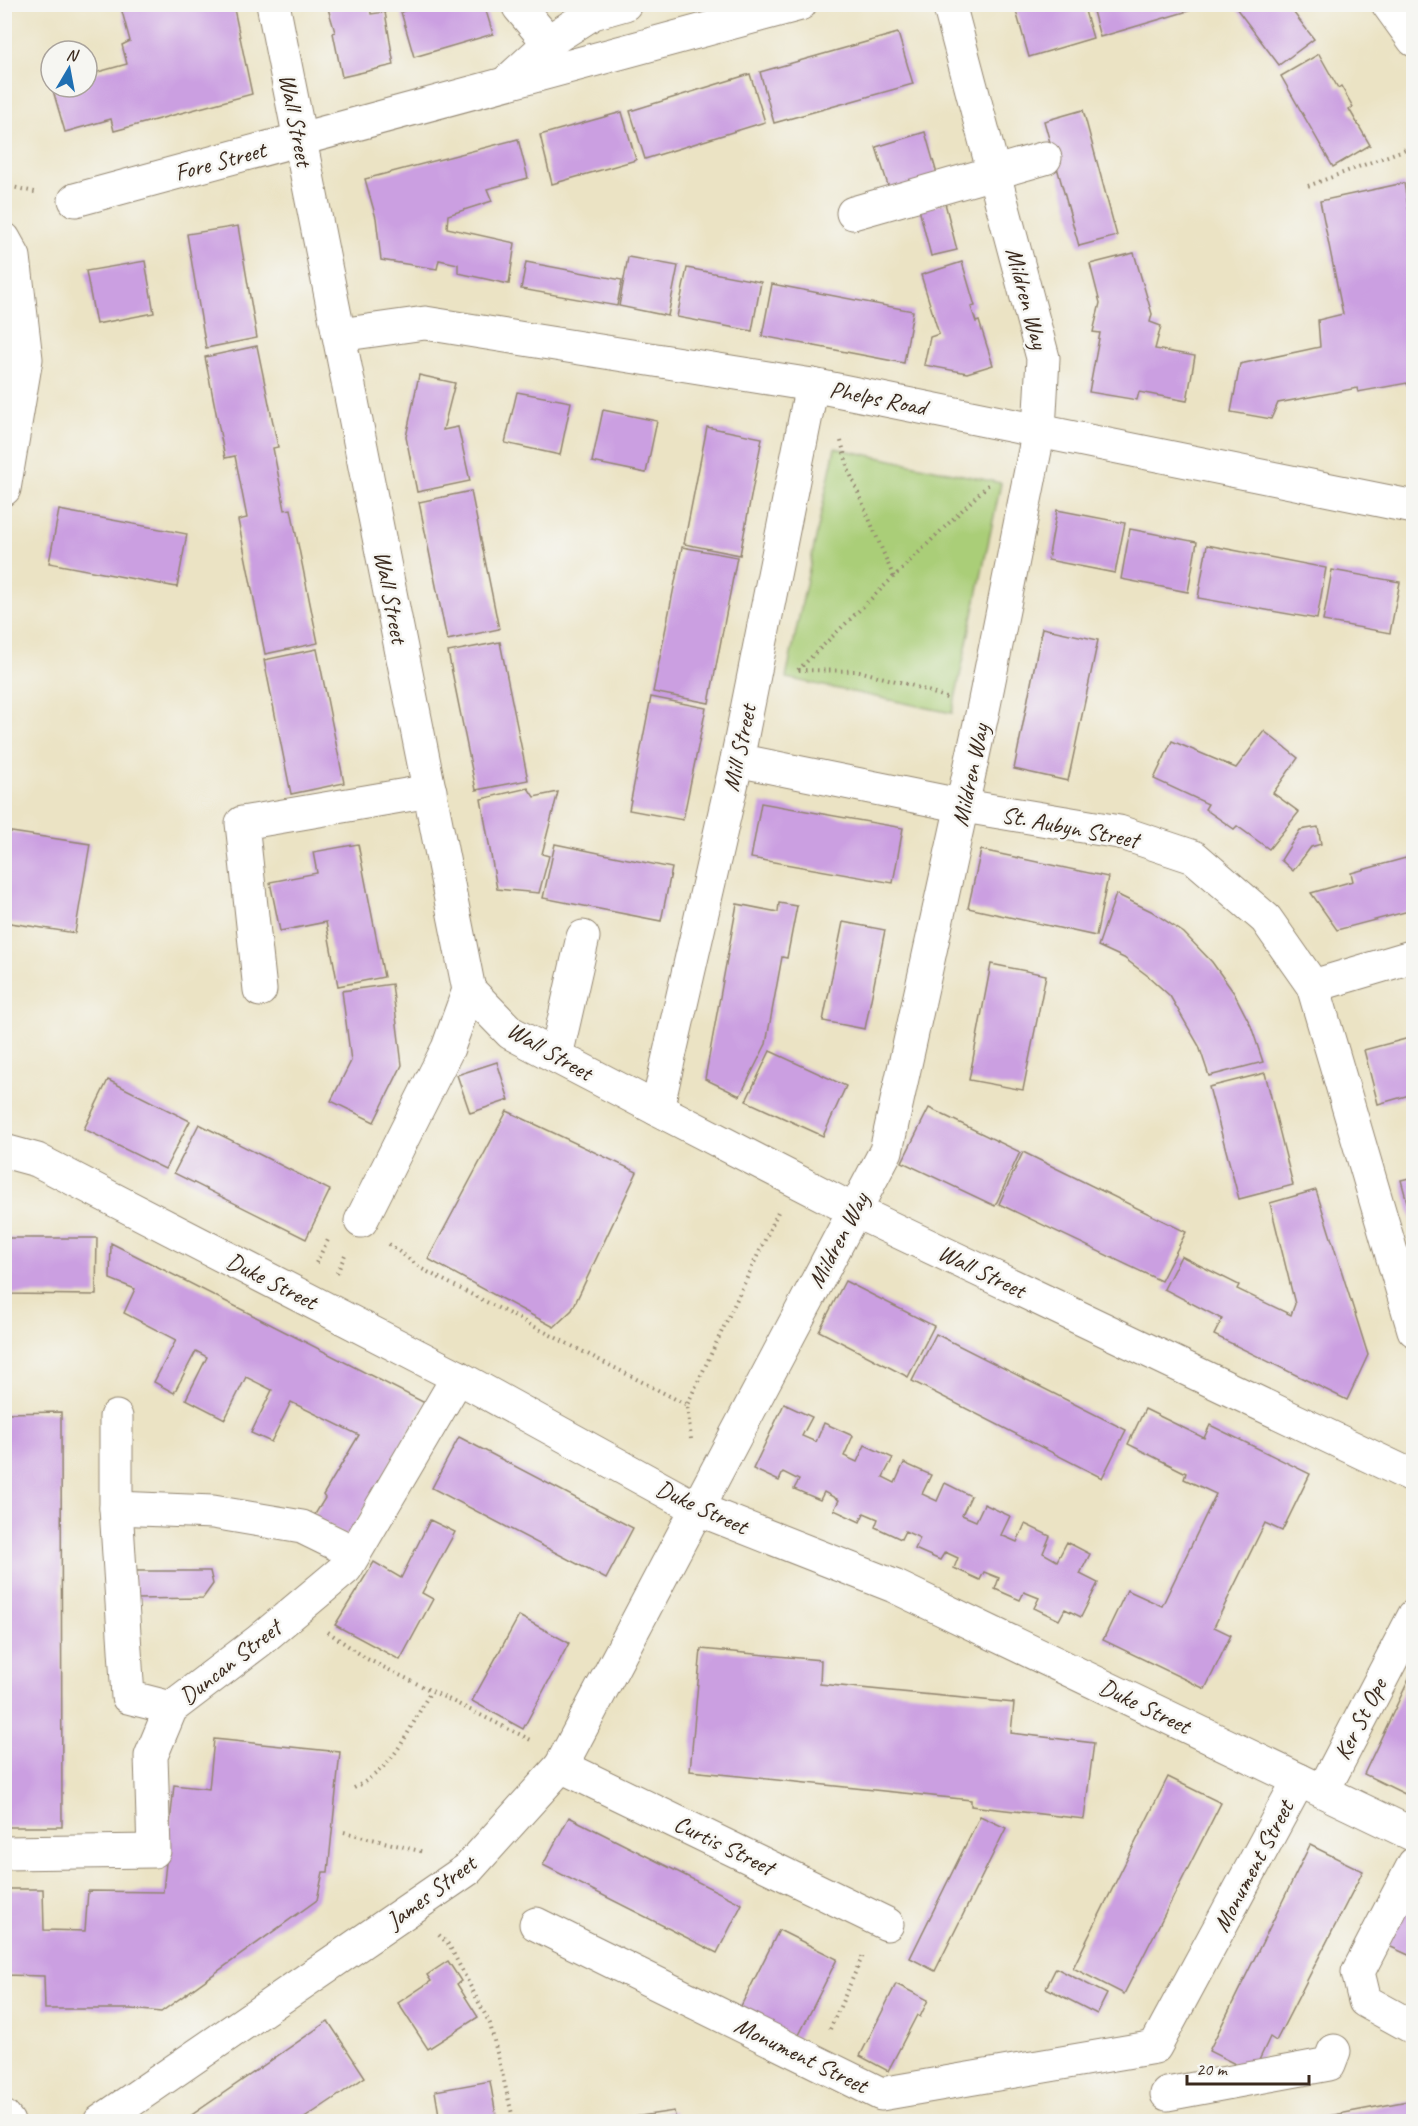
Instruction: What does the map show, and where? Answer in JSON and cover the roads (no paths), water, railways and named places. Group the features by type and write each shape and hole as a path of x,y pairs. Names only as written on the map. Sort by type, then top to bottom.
{"street":[{"name":"Wall Street","path":"273,4 469,990 511,1033 657,1109 853,1210 1413,1477"},
{"name":"Fore Street","path":"505,84 549,44 593,13 625,4"},
{"name":"Fore Street","path":"75,200 800,4"},
{"name":"Mildren Way","path":"698,1509 886,1151 964,807 1039,430 1043,358 949,4"},
{"path":"1388,4 1413,40"},
{"path":"519,8 549,44"},
{"path":"853,213 1045,158"},
{"path":"4,239 14,257 26,359 4,489"},
{"name":"Phelps Road","path":"339,335 425,323 812,385 1413,507"},
{"name":"Mill Street","path":"657,1109 737,760 812,385"},
{"name":"St. Aubyn Street","path":"737,760 964,807 1119,832 1194,857 1266,919 1312,986 1413,1330"},
{"path":"260,990 242,823 430,791"},
{"path":"556,1056 584,937"},
{"path":"1312,986 1413,956"},
{"path":"361,1221 448,1048 469,990"},
{"name":"Duke Street","path":"4,1151 36,1160 321,1306 458,1377 698,1509 894,1586 1413,1835"},
{"name":"Duncan Street","path":"4,1852 154,1851 151,1756 171,1708 259,1641 346,1568 353,1552 458,1377"},
{"path":"116,1417 116,1508 128,1696 171,1708"},
{"path":"116,1508 213,1512 302,1527 353,1552"},
{"name":"James Street","path":"100,2121 473,1865 564,1762 698,1509"},
{"name":"Ker St Ope","path":"1311,1786 1413,1616"},
{"name":"Curtis Street","path":"564,1762 884,1922"},
{"name":"Monument Street","path":"536,1923 881,2094 1155,2047 1311,1786"},
{"path":"1413,1864 1358,1972 1365,2001 1413,2028"},
{"path":"1155,2047 1170,2108 1329,2064 1334,2051"},
{"path":"4,2116 8,2121"}]}
